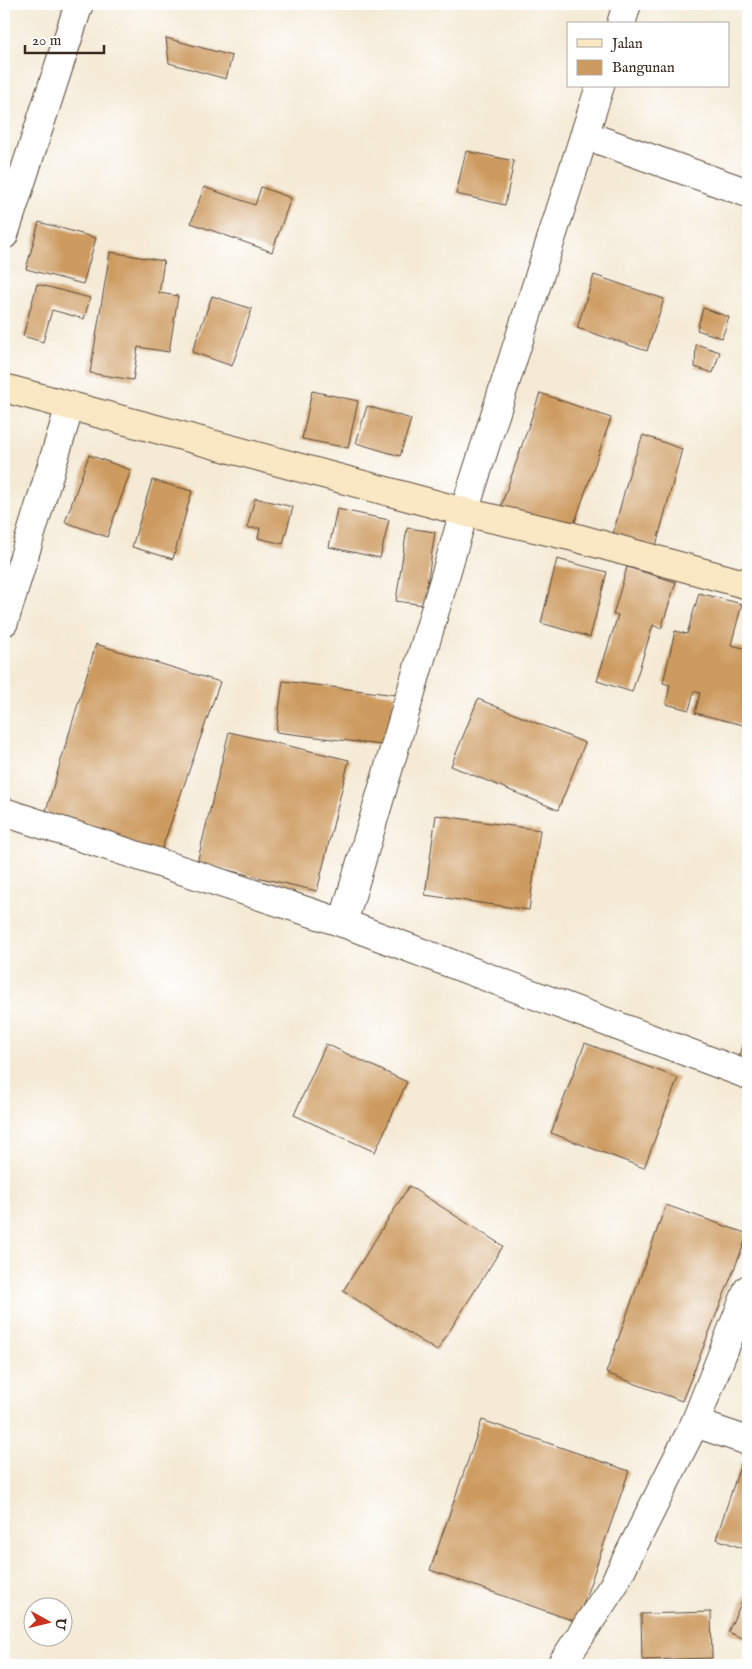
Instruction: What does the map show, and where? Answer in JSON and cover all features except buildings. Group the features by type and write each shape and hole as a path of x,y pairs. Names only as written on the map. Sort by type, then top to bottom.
{"main road":[{"path":"4,388 464,512 570,536 748,585"}],"street":[{"path":"4,235 79,4"},
{"path":"622,22 627,4"},
{"path":"342,923 464,512 599,88"},
{"path":"585,135 748,193"},
{"path":"4,622 70,406"},
{"path":"4,812 342,923 748,1075"},
{"path":"561,1665 613,1586 696,1423 748,1289"},
{"path":"696,1423 748,1441"}]}
